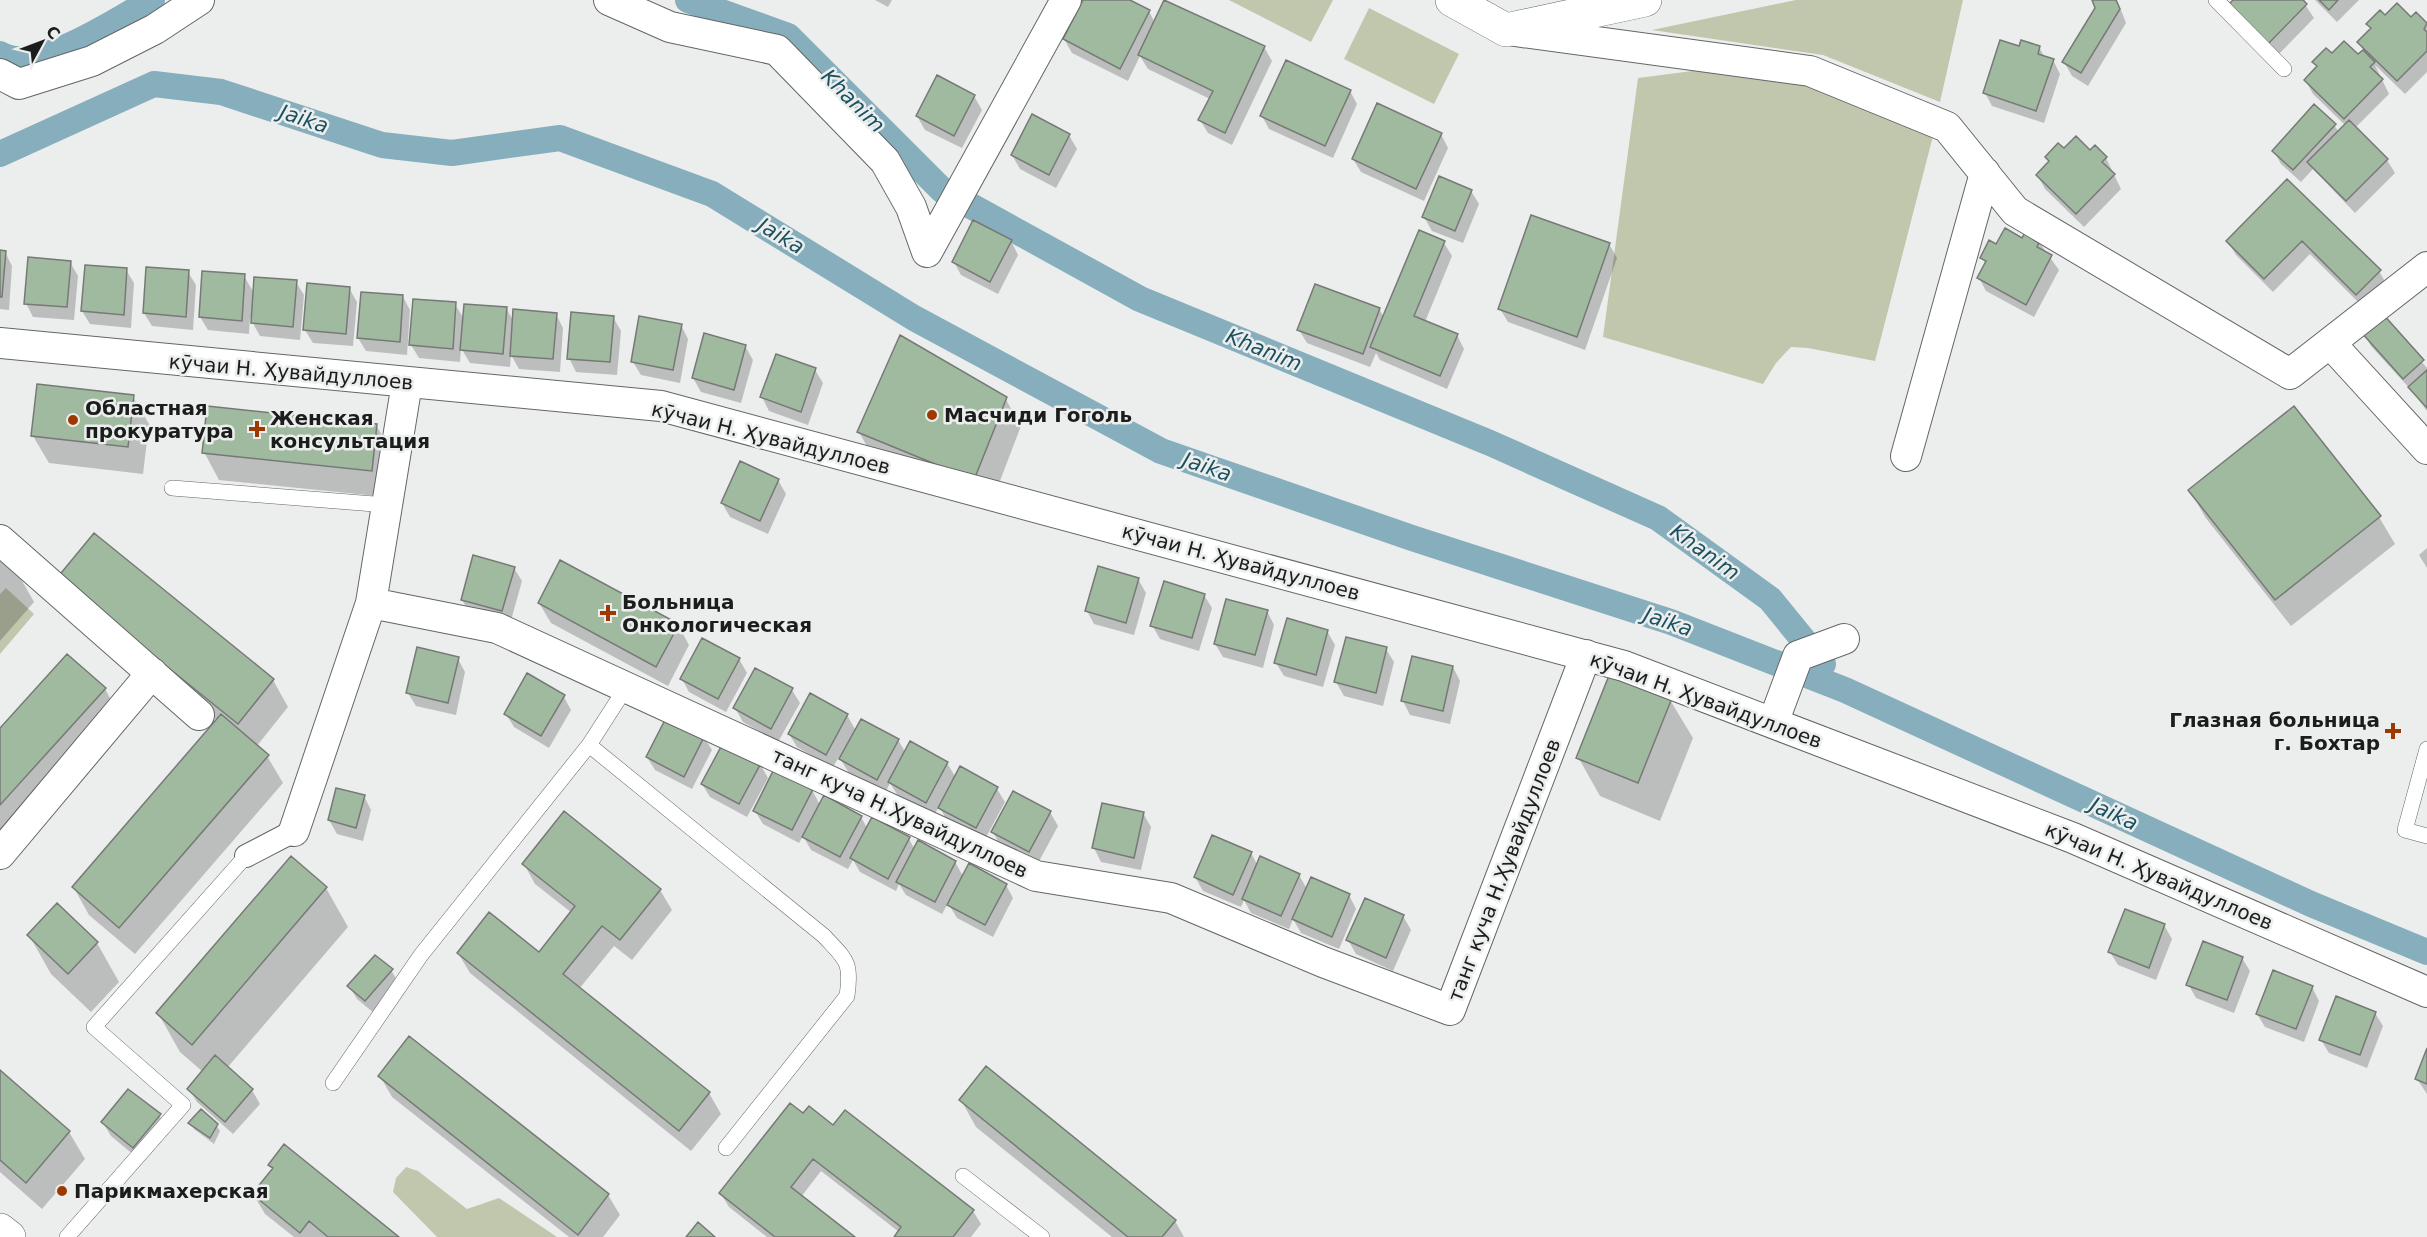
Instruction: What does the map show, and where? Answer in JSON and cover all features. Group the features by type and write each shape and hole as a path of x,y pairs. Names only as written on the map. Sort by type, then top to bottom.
{"street":[{"path":"0,74 19,84 92,61 155,29 199,0"},
{"path":"609,0 670,27 777,50 885,161 911,207 927,252 1066,0"},
{"path":"1452,0 1493,19 1810,71 1947,127 2015,211 2290,374 2427,267"},
{"path":"1493,19 1645,0"},
{"path":"1906,456 1985,173"},
{"name":"кӯчаи Н. Ҳувайдуллоев","path":"0,343 660,406 1624,666 2073,838 2427,992"},
{"path":"2330,343 2427,449"},
{"path":"246,856 294,831 371,603 407,383"},
{"path":"0,540 199,715"},
{"name":"танг куча Н.Ҳувайдуллоев","path":"371,603 497,628 1036,876 1171,898 1323,962 1450,1011 1586,655"},
{"path":"1773,723 1798,656 1844,639"},
{"path":"0,854 152,673"},
{"path":"0,1230 9,1237"}],"lane":[{"path":"2216,0 2284,69"},
{"path":"172,488 387,505"},
{"path":"333,1083 421,955 589,745 627,686"},
{"path":"589,745 824,936 847,961 850,977 847,996 726,1148"},
{"path":"2427,749 2404,830 2427,836"},
{"path":"67,1237 183,1105 94,1027 246,856"},
{"path":"963,1176 1042,1237"}],"green space":[{"path":"1229,0 1333,0 1311,42"},
{"path":"1796,0 1963,0 1940,102 1823,55 1652,30"},
{"path":"1369,8 1459,54 1434,104 1344,59"},
{"path":"1700,70 1801,80 1934,132 1875,361 1808,348 1791,347 1776,363 1763,384 1603,337 1638,78"},
{"path":"6,588 34,614 0,654 0,594"},
{"path":"406,1167 418,1171 467,1209 499,1198 557,1237 437,1237 393,1192 396,1178"}],"building":[{"path":"1083,0 1130,0 1150,10 1120,69 1063,39"},
{"path":"1164,0 1265,46 1225,133 1198,120 1213,91 1138,55"},
{"path":"2092,0 2116,0 2120,9 2081,73 2062,62 2095,8"},
{"path":"2233,0 2303,0 2307,4 2268,44 2228,5"},
{"path":"2319,0 2338,0 2329,10"},
{"path":"2397,3 2411,17 2416,12 2427,23 2424,29 2427,32 2427,51 2397,81 2357,42 2371,28 2366,24 2380,10 2385,15"},
{"path":"2000,40 2019,46 2021,40 2040,46 2038,54 2054,59 2036,111 1983,93"},
{"path":"2344,41 2358,54 2363,50 2375,62 2370,67 2383,79 2344,119 2304,80 2317,66 2312,62 2326,48 2332,53"},
{"path":"1286,60 1351,90 1325,146 1260,116"},
{"path":"937,75 975,95 954,136 916,116"},
{"path":"1377,103 1442,133 1416,189 1352,159"},
{"path":"2314,104 2336,124 2293,170 2272,151"},
{"path":"1032,114 1070,134 1049,175 1011,155"},
{"path":"2349,120 2388,159 2346,201 2307,162"},
{"path":"2076,136 2090,150 2095,145 2107,157 2102,162 2115,174 2076,214 2036,175 2049,161 2045,157 2058,143 2064,148"},
{"path":"1439,176 1472,190 1455,231 1422,217"},
{"path":"2287,179 2381,270 2356,295 2302,241 2264,279 2226,241"},
{"path":"1531,215 1610,243 1577,337 1498,309"},
{"path":"973,220 1012,240 990,282 952,262"},
{"path":"2005,228 2022,238 2025,232 2040,240 2037,247 2052,255 2026,305 1977,278 1986,261 1980,258 1989,240 1996,244"},
{"path":"1419,230 1445,241 1414,316 1458,334 1440,376 1370,347"},
{"path":"0,250 6,251 2,297 0,297"},
{"path":"28,257 71,261 67,307 24,304"},
{"path":"85,265 127,268 124,315 81,311"},
{"path":"146,267 189,270 186,317 143,313"},
{"path":"202,271 245,274 242,321 199,317"},
{"path":"254,277 297,280 293,327 251,323"},
{"path":"307,283 350,287 346,334 303,330"},
{"path":"1315,284 1380,308 1363,354 1297,330"},
{"path":"361,292 403,295 400,342 357,338"},
{"path":"413,299 456,302 453,349 409,345"},
{"path":"464,304 507,307 503,354 460,350"},
{"path":"513,309 557,313 553,359 510,356"},
{"path":"571,312 614,316 610,362 567,359"},
{"path":"2382,313 2424,360 2403,379 2361,332"},
{"path":"639,316 682,324 673,370 631,362"},
{"path":"704,333 746,345 734,390 692,378"},
{"name":"Масчиди Гоголь","path":"900,335 1007,397 974,480 857,432"},
{"path":"776,354 816,368 801,412 760,397"},
{"path":"2427,370 2427,408 2408,387"},
{"path":"37,384 134,395 128,447 31,436"},
{"path":"207,406 377,424 372,471 202,453"},
{"path":"2294,406 2381,516 2275,600 2188,490"},
{"path":"740,461 779,479 760,521 721,503"},
{"path":"94,533 274,679 238,724 57,578"},
{"path":"473,555 515,567 502,611 461,600"},
{"name":"Больница Онкологическая","path":"560,560 679,624 656,667 538,603"},
{"path":"1098,566 1139,578 1126,623 1085,611"},
{"path":"1164,581 1205,594 1192,638 1150,626"},
{"path":"1226,599 1268,610 1255,655 1214,644"},
{"path":"1287,618 1328,630 1316,675 1274,663"},
{"path":"1346,637 1387,647 1376,693 1334,682"},
{"path":"702,638 740,658 718,699 680,679"},
{"path":"417,647 459,657 448,703 406,693"},
{"path":"67,654 106,688 0,805 0,728"},
{"path":"1412,656 1453,666 1443,711 1401,701"},
{"path":"755,668 793,688 771,729 733,708"},
{"path":"527,673 565,695 541,736 504,714"},
{"path":"1610,673 1672,698 1638,783 1576,758"},
{"path":"810,693 848,714 826,755 788,734"},
{"path":"221,714 269,755 119,928 72,887"},
{"path":"667,716 705,735 684,777 646,757"},
{"path":"861,719 899,739 877,780 839,759"},
{"path":"910,741 948,762 926,803 888,782"},
{"path":"723,743 761,763 739,804 701,784"},
{"path":"960,766 998,787 976,828 938,808"},
{"path":"774,769 813,789 792,830 753,811"},
{"path":"336,788 365,795 356,828 328,820"},
{"path":"1013,791 1051,811 1029,852 991,832"},
{"path":"824,795 862,816 840,857 802,837"},
{"path":"1102,803 1144,812 1134,858 1092,848"},
{"path":"564,811 661,889 620,940 602,926 563,974 710,1092 679,1131 457,953 489,912 539,952 575,906 522,864"},
{"path":"872,817 910,837 888,879 850,858"},
{"path":"1212,835 1252,852 1233,895 1194,877"},
{"path":"918,840 956,861 935,902 896,882"},
{"path":"291,856 327,887 192,1045 156,1013"},
{"path":"1260,856 1300,874 1281,916 1242,899"},
{"path":"969,863 1007,884 985,925 947,905"},
{"path":"1311,877 1350,894 1332,937 1292,919"},
{"path":"1365,898 1404,915 1386,958 1346,940"},
{"path":"57,903 98,942 68,974 27,935"},
{"path":"2125,909 2165,924 2149,968 2108,952"},
{"path":"2203,941 2243,957 2227,1000 2186,985"},
{"path":"375,955 393,969 365,1001 347,986"},
{"path":"2273,970 2313,986 2296,1029 2256,1014"},
{"path":"2336,996 2376,1012 2360,1055 2319,1040"},
{"path":"409,1036 609,1194 578,1235 378,1076"},
{"path":"2427,1048 2427,1084 2415,1079"},
{"path":"215,1055 253,1089 225,1122 187,1089"},
{"path":"986,1066 1176,1220 1162,1237 1128,1237 959,1100"},
{"path":"0,1070 70,1131 26,1183 0,1160"},
{"path":"128,1089 161,1114 133,1148 101,1122"},
{"path":"790,1103 803,1113 809,1106 833,1125 845,1110 974,1210 953,1237 894,1237 901,1227 813,1159 791,1187 855,1237 775,1237 719,1193"},
{"path":"201,1109 218,1124 210,1138 188,1123"},
{"path":"284,1144 399,1237 328,1237 309,1221 300,1233 252,1194 273,1168 268,1165"},
{"path":"698,1222 715,1237 686,1237"}],"waterway":[{"name":"Khanim","path":"0,54 15,59 55,51 99,31 152,0"},
{"name":"Khanim","path":"688,0 788,36 942,190 1140,299 1490,443 1658,518 1770,599 1823,664"},
{"name":"Jaika","path":"0,154 154,84 221,92 382,145 452,153 560,138 712,194 914,318 1161,451 1412,538 1671,622 1845,690 2311,904 2427,952"}],"place":[{"name":"Масчиди Гоголь","path":"932,415"},
{"name":"Областная прокуратура","path":"73,420"},
{"name":"Женская консультация","path":"257,429"},
{"name":"Больница Онкологическая","path":"608,613"},
{"name":"Глазная больница г. Бохтар","path":"2393,731"},
{"name":"Парикмахерская","path":"62,1191"}]}
